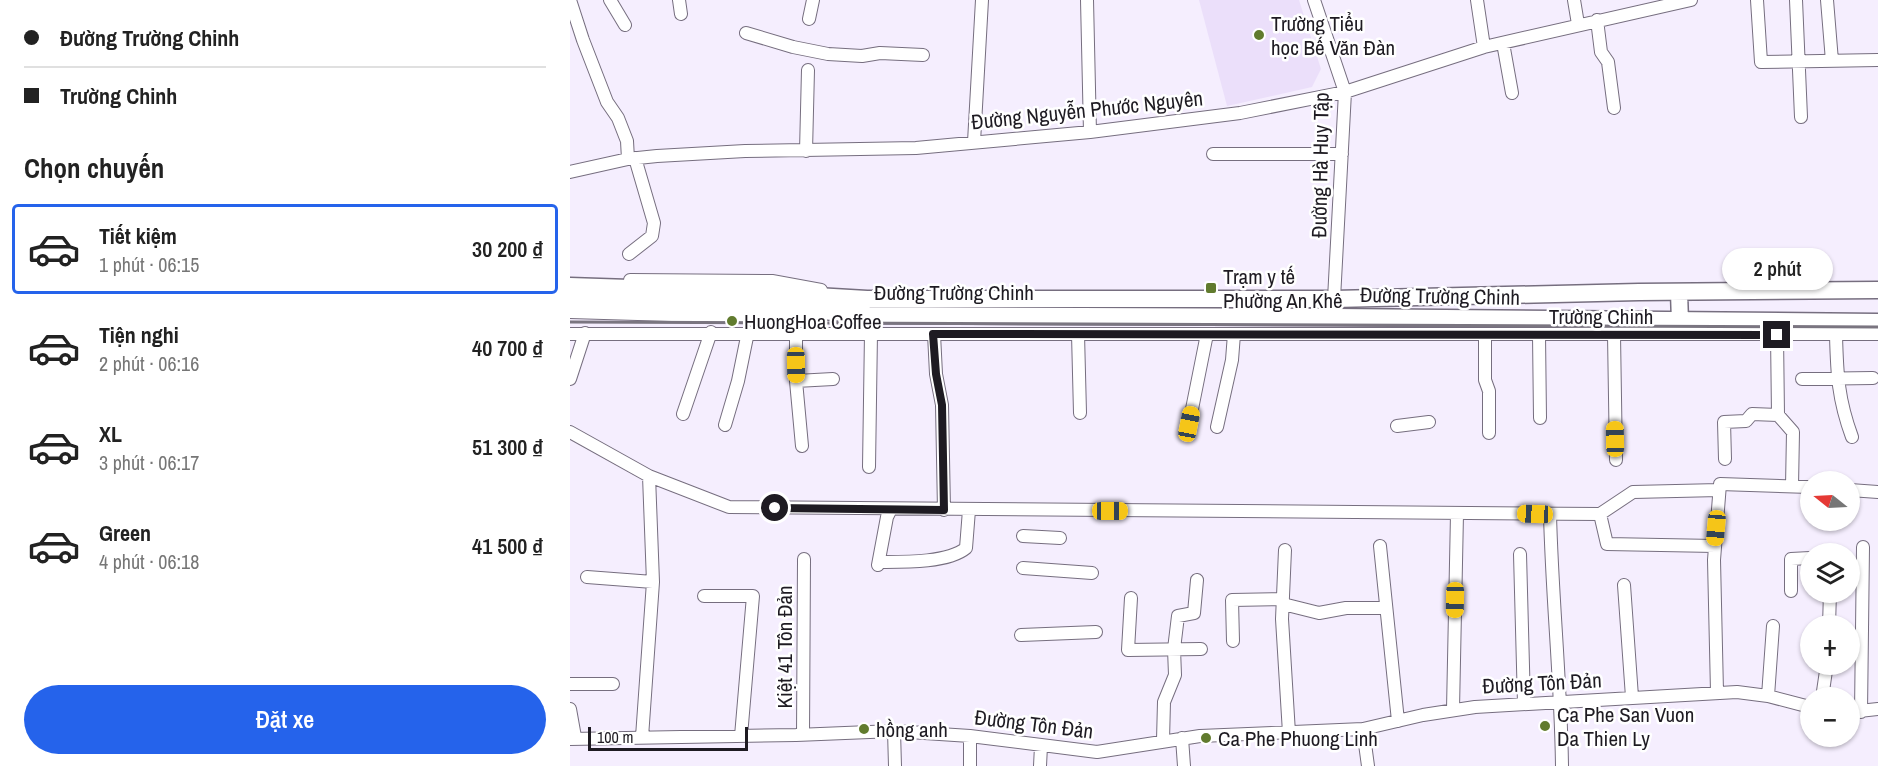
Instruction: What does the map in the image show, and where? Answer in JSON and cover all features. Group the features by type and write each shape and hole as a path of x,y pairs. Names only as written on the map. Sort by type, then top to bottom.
{"highway":[{"path":"570,286 749,299"},
{"name":"Đường Trường Chinh","path":"868,307 1878,290"},
{"path":"1679,292 1680,322"},
{"path":"570,299 749,299"},
{"name":"Đường Trường Chinh","path":"749,299 868,307 1680,322 1878,322"}],"street":[{"path":"570,0 607,102 618,118 627,141 631,159 654,222 652,236 629,254"},
{"path":"610,0 625,25"},
{"path":"679,0 681,14"},
{"path":"809,19 813,0"},
{"path":"974,142 982,0"},
{"path":"1087,0 1090,132"},
{"name":"Đường Hà Huy Tập","path":"1314,0 1345,92 1334,299"},
{"path":"1477,0 1484,47"},
{"path":"1575,0 1578,24"},
{"name":"Đường Nguyễn Phước Nguyên","path":"570,172 631,159 734,152 916,148 1090,132 1240,113 1345,92 1484,47 1664,3 1691,0"},
{"path":"1757,0 1761,62 1878,60"},
{"path":"1796,0 1801,117"},
{"path":"1827,0 1832,61"},
{"path":"1597,20 1601,52 1608,62 1614,108"},
{"path":"747,33 793,47 828,54 862,56 880,53 923,56"},
{"path":"1503,43 1512,93"},
{"path":"806,151 808,70"},
{"path":"1213,154 1342,154"},
{"path":"570,280 772,281 868,307"},
{"path":"570,312 775,318 868,307"},
{"path":"725,425 738,381 748,332"},
{"name":"Đường Trường Chinh","path":"570,334 748,332 1324,335"},
{"path":"570,379 585,333"},
{"path":"683,414 711,333"},
{"path":"796,333 796,381 802,446"},
{"path":"869,467 871,333"},
{"path":"933,334 936,374 942,405 944,510"},
{"path":"1078,334 1080,413"},
{"path":"1189,424 1207,334"},
{"path":"1217,427 1232,360 1234,334"},
{"name":"Trường Chinh","path":"1324,335 1878,334"},
{"path":"1485,335 1485,380 1489,391 1489,433"},
{"path":"1539,335 1540,418"},
{"path":"1614,335 1616,460"},
{"path":"1777,335 1778,415 1793,432 1800,474"},
{"path":"1836,335 1837,378 1844,416 1852,438"},
{"path":"1802,379 1873,378"},
{"path":"796,381 832,380"},
{"path":"1725,459 1724,422 1746,421 1752,414 1778,415"},
{"path":"1397,426 1429,422"},
{"path":"570,432 649,476 729,507 1600,514 1633,492 1719,490"},
{"path":"642,737 653,582 649,476"},
{"path":"1717,692 1715,546 1720,484 1800,486"},
{"path":"1860,491 1878,492"},
{"path":"891,509 878,564 957,555 966,548 969,510"},
{"name":"Đường Tôn Đản","path":"1454,709 1456,514"},
{"path":"1550,514 1561,702 1562,766"},
{"path":"1600,514 1607,544 1715,546"},
{"path":"1023,536 1060,538"},
{"path":"1380,546 1398,721"},
{"path":"1856,687 1863,547"},
{"path":"1285,550 1282,619 1289,733"},
{"path":"1520,554 1524,704"},
{"name":"Kiệt 41 Tôn Đản","path":"803,735 804,559"},
{"path":"1791,591 1791,559 1800,559"},
{"path":"1023,568 1092,573"},
{"path":"587,577 653,582"},
{"path":"1163,740 1164,702 1175,675 1174,649 1178,616 1194,613 1197,580"},
{"name":"Đường Tôn Đản","path":"1624,585 1632,697"},
{"path":"704,596 753,596 741,736"},
{"path":"1131,598 1128,650 1201,649"},
{"path":"1233,641 1232,600 1283,602 1319,613 1346,608 1385,608"},
{"path":"1768,696 1773,626"},
{"path":"1021,635 1096,632"},
{"path":"570,684 614,684"},
{"name":"Đường Tôn Đản","path":"570,709 572,738 803,735 894,731 970,736 1098,752 1182,738 1363,729 1454,709 1524,704 1717,692 1768,696 1800,704"},
{"path":"1860,711 1878,709"},
{"path":"1363,729 1368,766"},
{"path":"894,731 895,766"},
{"path":"970,736 970,766"},
{"path":"1182,738 1184,766"},
{"path":"1040,766 1041,746"}],"shaded area":[{"name":"Trường Tiểu học Bế Văn Đàn","path":"1199,0 1299,0 1321,69 1312,87 1227,106"}],"railway":[{"path":"570,322 1878,327"}],"place":[{"name":"Trường Tiểu học Bế Văn Đàn","path":"1259,35"},
{"name":"Trạm y tế Phường An Khê","path":"1211,288"},
{"name":"HuongHoa Coffee","path":"732,321"},
{"name":"Ca Phe San Vuon Da Thien Ly","path":"1545,726"},
{"name":"hồng anh","path":"864,729"},
{"name":"Ca Phe Phuong Linh","path":"1206,738"}],"route":[{"path":"775,508 944,510 942,405 936,374 933,334 1777,335"}]}
